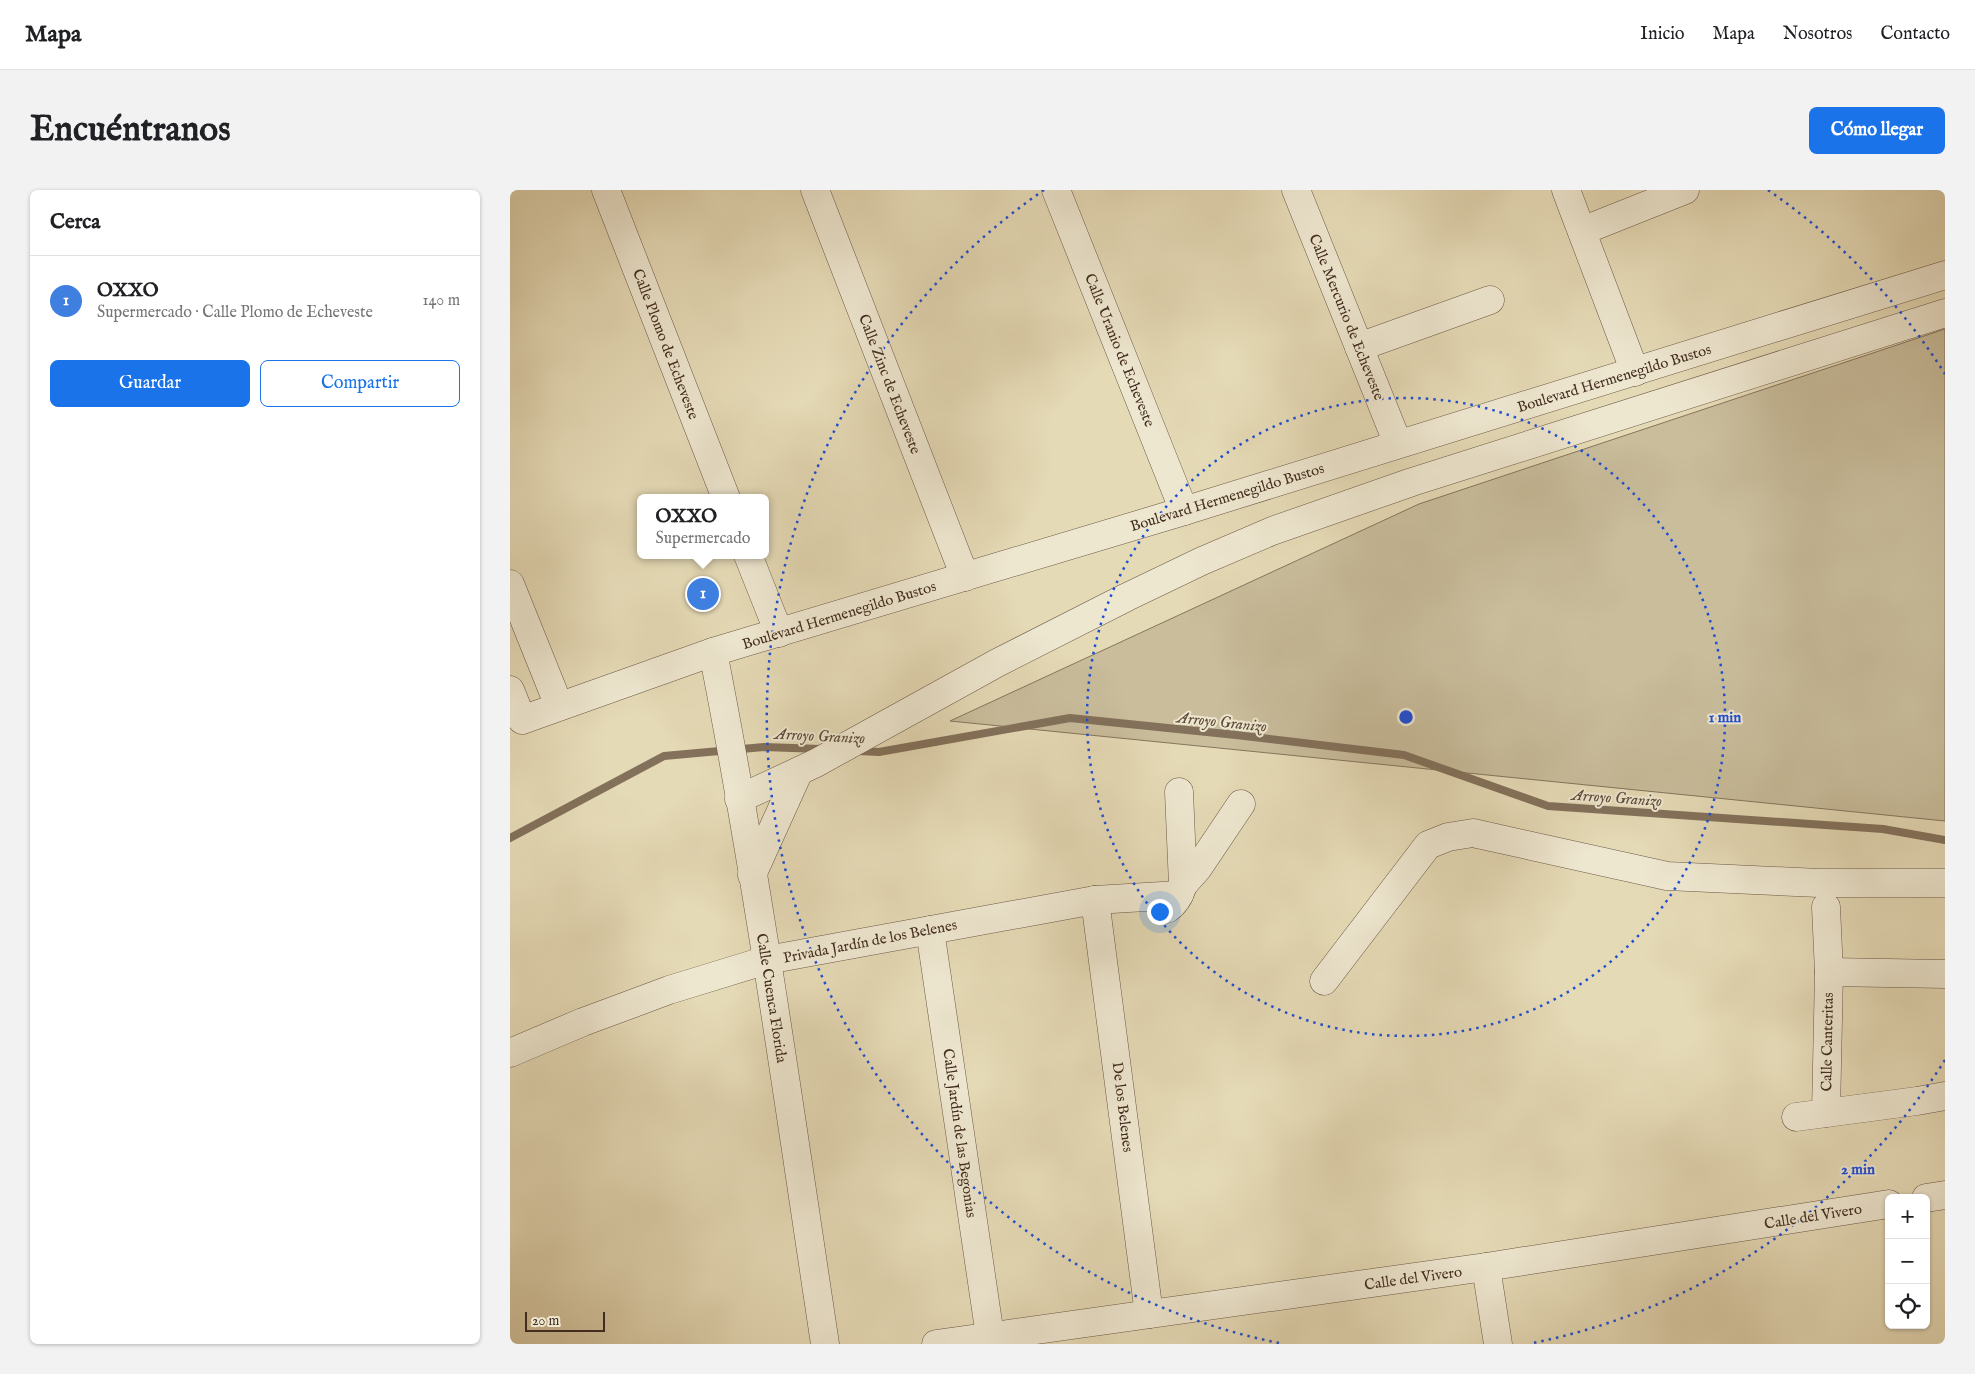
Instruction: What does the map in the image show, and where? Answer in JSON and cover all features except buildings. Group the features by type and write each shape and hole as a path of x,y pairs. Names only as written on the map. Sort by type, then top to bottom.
{"street":[{"name":"Calle Plomo de Echeveste","path":"606,190 724,494"},
{"name":"Calle Zinc de Echeveste","path":"815,190 966,577"},
{"name":"Calle Uranio de Echeveste","path":"1056,190 1184,511"},
{"path":"1566,190 1635,372"},
{"path":"1582,231 1685,190"},
{"name":"Calle Mercurio de Echeveste","path":"1304,192 1359,347 1398,444"},
{"name":"Boulevard Hermenegildo Bustos","path":"516,722 713,652 1184,511 1945,275"},
{"path":"1359,347 1490,300"},
{"path":"740,799 807,767 997,663 1127,597 1202,561 1272,531 1412,482 1945,313"},
{"path":"750,559 779,633"},
{"path":"510,584 558,706"},
{"name":"Calle Cuenca Florida","path":"713,652 726,714 767,960 825,1344"},
{"path":"510,690 516,722"},
{"path":"752,874 807,767"},
{"path":"1179,792 1181,890"},
{"path":"1181,890 1241,804"},
{"path":"1324,981 1428,845 1448,837 1473,833 1667,876 1819,883 1945,883"},
{"name":"Privada Jardín de los Belenes","path":"510,1053 583,1022 669,990 767,960 930,930 1097,908 1181,890"},
{"name":"Calle Canteritas","path":"1826,907 1829,972 1826,1113"},
{"name":"De los Belenes","path":"1097,908 1149,1314"},
{"name":"Calle Jardín de las Begonias","path":"930,930 990,1336"},
{"name":"Calle Canteritas","path":"1829,972 1945,974"},
{"name":"Calle Canteritas","path":"1796,1116 1945,1096"},
{"path":"1930,1198 1945,1196"},
{"name":"Calle del Vivero","path":"936,1344 1486,1267 1885,1205"},
{"path":"1486,1267 1498,1344"}],"shaded area":[{"path":"1945,329 1945,821 950,721 1419,504"}],"waterway":[{"name":"Arroyo Granizo","path":"858,751 879,752 1070,718 1404,755 1548,806 1883,829 1945,840"},
{"name":"Arroyo Granizo","path":"510,838 664,756 764,747 821,749"}],"place":[{"name":"OXXO","path":"703,594"}]}
